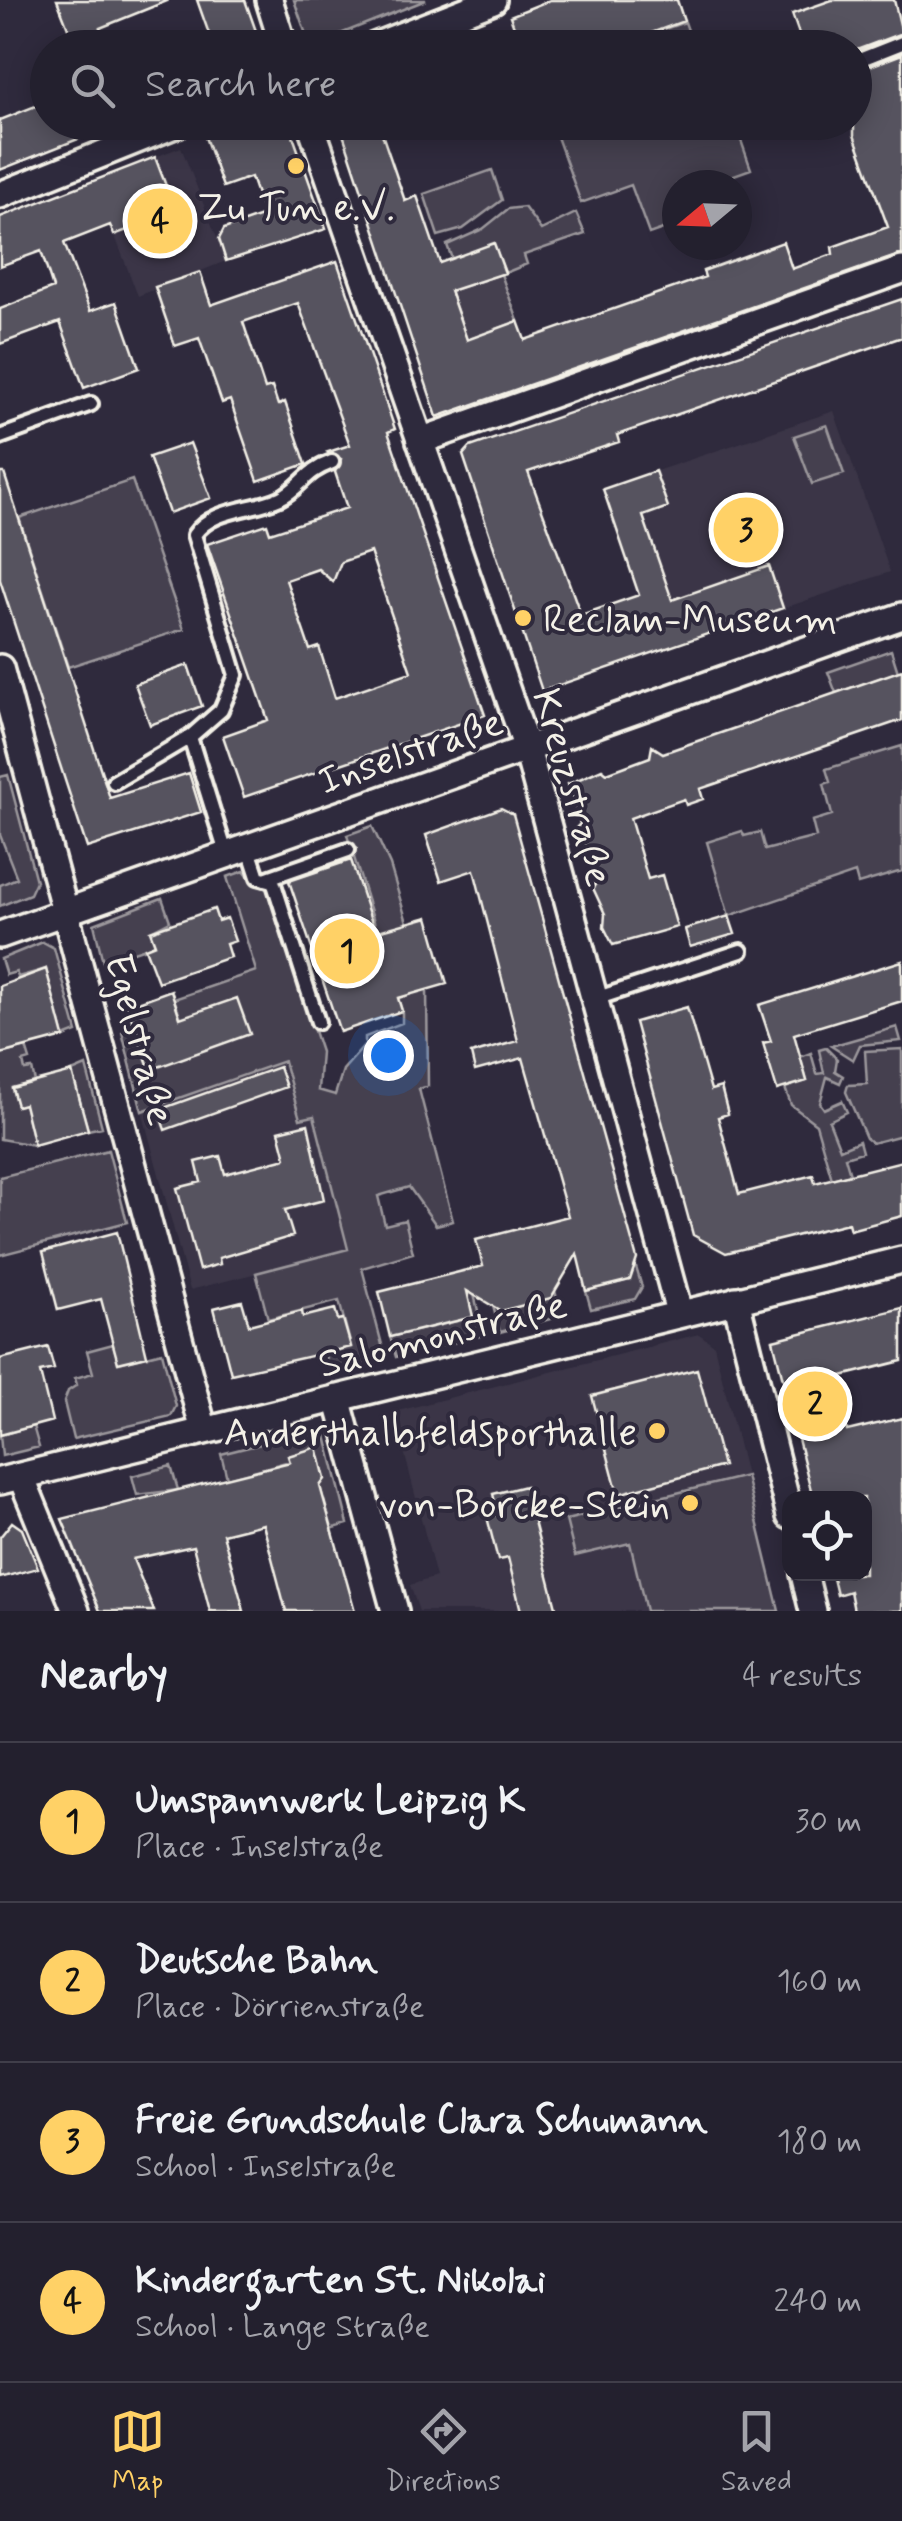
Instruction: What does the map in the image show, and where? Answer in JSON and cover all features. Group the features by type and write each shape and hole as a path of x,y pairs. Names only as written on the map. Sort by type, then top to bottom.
{"street":[{"path":"268,0 278,30"},
{"path":"416,30 493,0"},
{"path":"0,194 136,140"},
{"name":"Kreuzstraße","path":"316,140 527,749 678,1312"},
{"path":"420,441 902,270"},
{"name":"Inselstraße","path":"0,935 902,616"},
{"name":"Egelstraße","path":"0,668 11,748 68,908 204,1431"},
{"name":"Salomonstraße","path":"10,1478 902,1260"},
{"path":"736,1300 784,1491"},
{"path":"336,1398 395,1611"},
{"path":"10,1478 76,1611"},
{"path":"806,1581 813,1611"}],"lane":[{"path":"872,55 902,43"},
{"path":"0,437 92,404"},
{"path":"114,782 190,737 221,710 236,675 194,535 210,519 278,499 292,491 310,470 332,462"},
{"path":"190,737 237,850 258,877 273,881 318,1022"},
{"path":"265,879 348,850"},
{"path":"595,998 741,951"}],"shaded area":[{"path":"294,0 426,0 350,30 304,30"},
{"path":"661,9 668,28 685,22 688,30 647,30"},
{"path":"558,140 741,140 751,169 662,170 662,229 649,234 631,185 581,203"},
{"path":"181,147 226,261 138,296 94,181"},
{"path":"492,170 502,200 463,229 438,236 424,194"},
{"path":"524,207 541,230 576,213 585,234 524,255 527,264 505,273 494,244 452,259 447,245 483,229 508,209"},
{"path":"501,274 518,321 467,340 450,291"},
{"path":"834,411 890,572 658,651 603,489"},
{"path":"827,425 844,474 812,484 794,436"},
{"path":"132,480 184,629 68,667 19,518"},
{"path":"891,650 898,672 836,693 828,672"},
{"path":"902,746 902,871 858,884 855,873 729,916 707,842 742,831 744,836 760,832 765,850 816,837 812,821 832,815 824,784 830,782 826,769"},
{"path":"8,775 36,881 30,894 0,906 0,885 17,878 0,835 0,777"},
{"path":"372,826 390,865 427,990 428,1086 419,1089 453,1221 436,1225 409,1187 378,1196 385,1225 405,1220 413,1253 362,1268 386,1360 330,1374 325,1353 351,1346 339,1301 268,1319 256,1273 348,1249 314,1116 300,1119 284,1061 142,1111 122,1032 134,1027 150,1069 181,1018 174,999 256,971 227,877 244,871 253,883 267,889 321,1052 318,1090 335,1095 343,1070 365,1045 365,1037 402,1023 402,1011 347,835"},
{"path":"162,898 170,921 151,931 155,945 103,962 94,924"},
{"path":"43,942 54,948 77,1032 64,1037 46,969 18,977 16,972 6,975 1,959"},
{"path":"897,1027 901,1041 860,1045 853,1060 831,1046"},
{"path":"26,1047 30,1060 23,1062 25,1070 32,1069 35,1082 12,1089 17,1106 24,1104 34,1145 0,1139 0,1054"},
{"path":"826,1048 837,1059 835,1071 843,1076 840,1083 827,1077 820,1103 824,1109 842,1101 847,1112 829,1121 840,1149 859,1141 862,1152 845,1157 850,1174 832,1179 816,1124 791,1105 785,1088 807,1081 800,1057 811,1053 817,1074 824,1073 819,1050"},
{"path":"902,1049 902,1135 872,1143 866,1138 846,1092 848,1085 867,1084 865,1051"},
{"path":"284,1061 300,1119 314,1115 348,1250 190,1290 142,1111"},
{"path":"86,1066 102,1127 88,1130 72,1072"},
{"path":"108,1150 127,1222 0,1255 0,1177"},
{"path":"635,1264 642,1287 635,1299 591,1309 586,1291 629,1280"},
{"path":"468,1270 484,1335 396,1357 390,1337 473,1317 462,1271"},
{"path":"555,1291 562,1316 500,1332 493,1306 502,1311 550,1298"},
{"path":"699,1334 714,1345 779,1611 419,1611 410,1585 436,1577 394,1412"},
{"path":"113,1344 119,1363 162,1352 176,1406 171,1416 73,1439 64,1402 68,1391 77,1385 75,1378 93,1373 87,1351"},
{"path":"33,1426 39,1447 2,1456 0,1435"},
{"path":"324,1428 348,1524 331,1529 320,1486 325,1479 317,1448 289,1456 290,1461 227,1478 221,1454"},
{"path":"171,1466 178,1490 137,1495 132,1476"},
{"path":"746,1476 779,1611 646,1611 630,1543 575,1556 566,1520"}],"building":[{"path":"57,0 167,1 101,30 69,30"},
{"path":"197,0 245,0 256,30 208,30"},
{"path":"550,0 677,0 684,21 660,30 515,30 510,16"},
{"path":"832,0 894,0 902,33 872,44 872,30 798,30 792,14"},
{"path":"902,54 902,254 437,417 345,140 384,140 405,201 417,196 440,263 494,243 505,273 450,291 467,340 518,321 525,340 705,277 703,271 733,260 752,260 752,253 783,242 792,269 833,254 832,247 888,227 856,140 872,140 872,65"},
{"path":"30,108 30,140 76,140 0,170 0,120"},
{"path":"206,140 294,140 326,229 226,261 219,239 224,229 264,215 251,177 223,187"},
{"path":"155,157 176,212 114,235 110,225 64,243 90,311 116,302 139,368 84,388 60,322 0,344 0,309 53,288 41,251 0,266 0,217"},
{"path":"337,261 395,429 388,432 485,715 244,797 223,736 268,720 207,544 267,524 270,533 347,508 335,472 341,459 328,452 350,445 298,303 243,322 265,389 272,387 278,405 285,402 306,464 258,481 230,400 222,403 199,338 175,346 155,287 200,272 211,305","holes":["370,552 411,672 335,698 319,647 310,650 286,580 318,569 333,582 341,562"]},
{"path":"902,299 902,337 617,435 619,442 528,472 581,615 639,595 603,489 655,471 668,507 643,516 672,600 769,566 783,608 542,691 463,455 470,447"},
{"path":"190,443 211,498 169,513 149,457"},
{"path":"0,473 4,473 110,798 189,773 201,812 87,848 0,580"},
{"path":"188,665 202,706 150,725 135,684"},
{"path":"902,670 902,720 700,789 703,799 686,805 684,799 630,818 648,879 662,875 677,927 613,945 593,888 596,883 584,839 569,835 580,824 568,784 602,769 607,773 650,757 652,746 663,753"},
{"path":"501,808 513,814 637,1259 630,1280 586,1291 577,1254 551,1298 501,1311 467,1291 473,1317 390,1337 379,1292 483,1266 476,1240 568,1216 523,1058 475,1071 471,1054 518,1041 474,870 441,881 426,835"},
{"path":"351,860 375,932 428,917 447,984 398,998 402,1011 340,1032 289,881"},
{"path":"214,909 218,921 227,918 235,941 226,944 230,957 158,982 145,948 155,944 150,931"},
{"path":"729,916 735,934 690,947 685,929"},
{"path":"902,961 902,1001 794,1034 807,1081 777,1090 763,1043 771,1041 759,1005"},
{"path":"46,969 64,1037 0,1054 0,986"},
{"path":"171,990 180,1018 237,998 250,1034 150,1070 127,1006"},
{"path":"687,1007 711,1090 721,1087 728,1114 718,1117 739,1194 813,1175 815,1183 902,1161 902,1216 850,1230 848,1223 726,1253 693,1235 635,1022"},
{"path":"279,1067 286,1087 165,1130 158,1110"},
{"path":"72,1072 88,1130 34,1145 24,1104 17,1106 12,1088"},
{"path":"308,1124 324,1200 285,1210 293,1236 219,1258 220,1264 199,1270 177,1188 201,1182 196,1162 220,1156 225,1174 286,1158 279,1131"},
{"path":"117,1232 147,1356 118,1363 101,1299 58,1310 43,1252"},
{"path":"242,1301 249,1325 302,1311 303,1317 335,1309 338,1320 343,1319 351,1347 231,1374 214,1308"},
{"path":"902,1308 902,1361 834,1378 847,1431 902,1418 902,1611 854,1611 850,1591 837,1595 834,1581 872,1581 872,1491 811,1491 773,1340"},
{"path":"48,1347 54,1369 40,1372 52,1421 0,1435 0,1359"},
{"name":"Anderthalbfeldsporthalle","path":"697,1369 723,1466 618,1494 592,1396"},
{"path":"317,1447 325,1479 320,1486 355,1611 286,1611 263,1524 223,1534 244,1611 210,1611 193,1546 133,1559 154,1611 100,1611 62,1519 290,1462 288,1456"},
{"path":"525,1486 557,1611 521,1611 508,1558 498,1560 487,1517 498,1514 493,1494"},
{"path":"12,1522 22,1529 38,1568 0,1578 0,1537"}],"place":[{"name":"Zu Tun e.V.","path":"296,166"},
{"name":"Kindergarten St. Nikolai","path":"160,221"},
{"name":"Freie Grundschule Clara Schumann","path":"746,530"},
{"name":"Reclam-Museum","path":"523,618"},
{"name":"Umspannwerk Leipzig K","path":"347,951"},
{"name":"Deutsche Bahn","path":"815,1404"},
{"name":"Anderthalbfeldsporthalle","path":"657,1431"},
{"name":"von-Borcke-Stein","path":"690,1503"}]}
